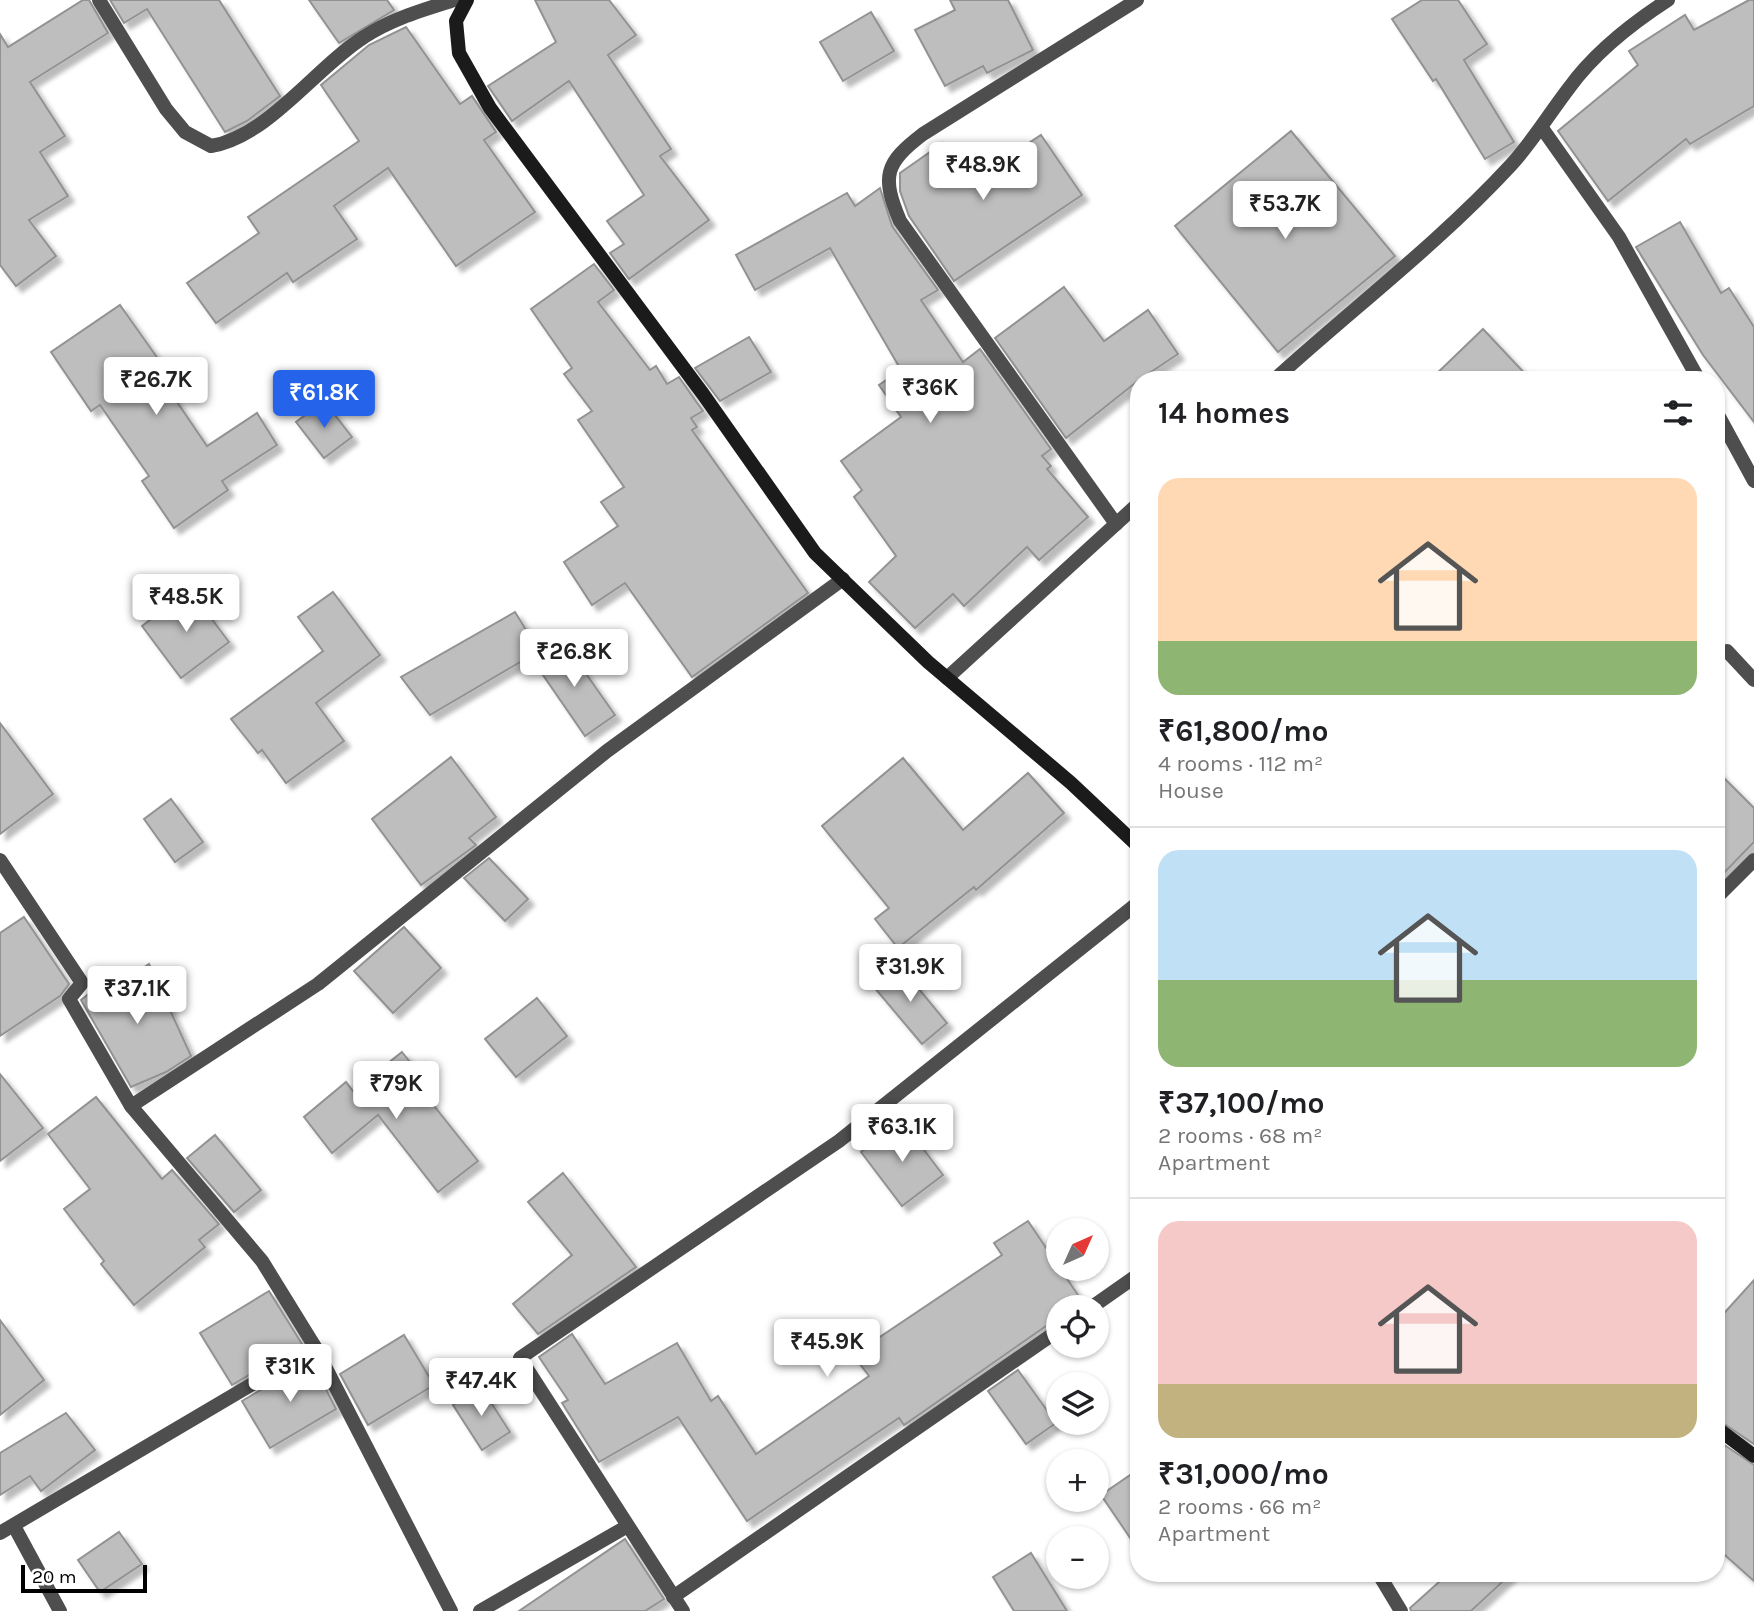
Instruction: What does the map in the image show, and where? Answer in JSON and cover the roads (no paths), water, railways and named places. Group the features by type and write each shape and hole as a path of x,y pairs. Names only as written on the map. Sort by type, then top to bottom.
{"street":[{"path":"99,0 166,109 185,132 211,146 245,135 362,37 385,24 454,0"},
{"path":"467,0 456,21 459,53 490,108 704,394 815,553 947,678 1071,783 1130,839"},
{"path":"1116,524 900,220 888,192 887,172 901,151 923,134 1137,0"},
{"path":"1285,371 1420,255 1512,164 1542,128 1569,87 1598,55 1638,19 1668,0"},
{"path":"1542,128 1619,237 1694,371"},
{"path":"1725,427 1754,481"},
{"path":"947,678 1130,511"},
{"path":"131,1106 318,984 607,751 843,579"},
{"path":"1727,651 1754,680"},
{"path":"1725,889 1754,860"},
{"path":"3,871 82,984 69,999 131,1106 262,1261 315,1347 451,1611"},
{"path":"682,1611 520,1358 839,1141 1130,908"},
{"path":"1109,1295 1130,1280"},
{"path":"673,1597 1046,1339"},
{"path":"0,1533 315,1347"},
{"path":"1725,1434 1754,1456"},
{"path":"14,1526 60,1611"},
{"path":"480,1611 626,1527"},
{"path":"1383,1582 1401,1611"}]}
